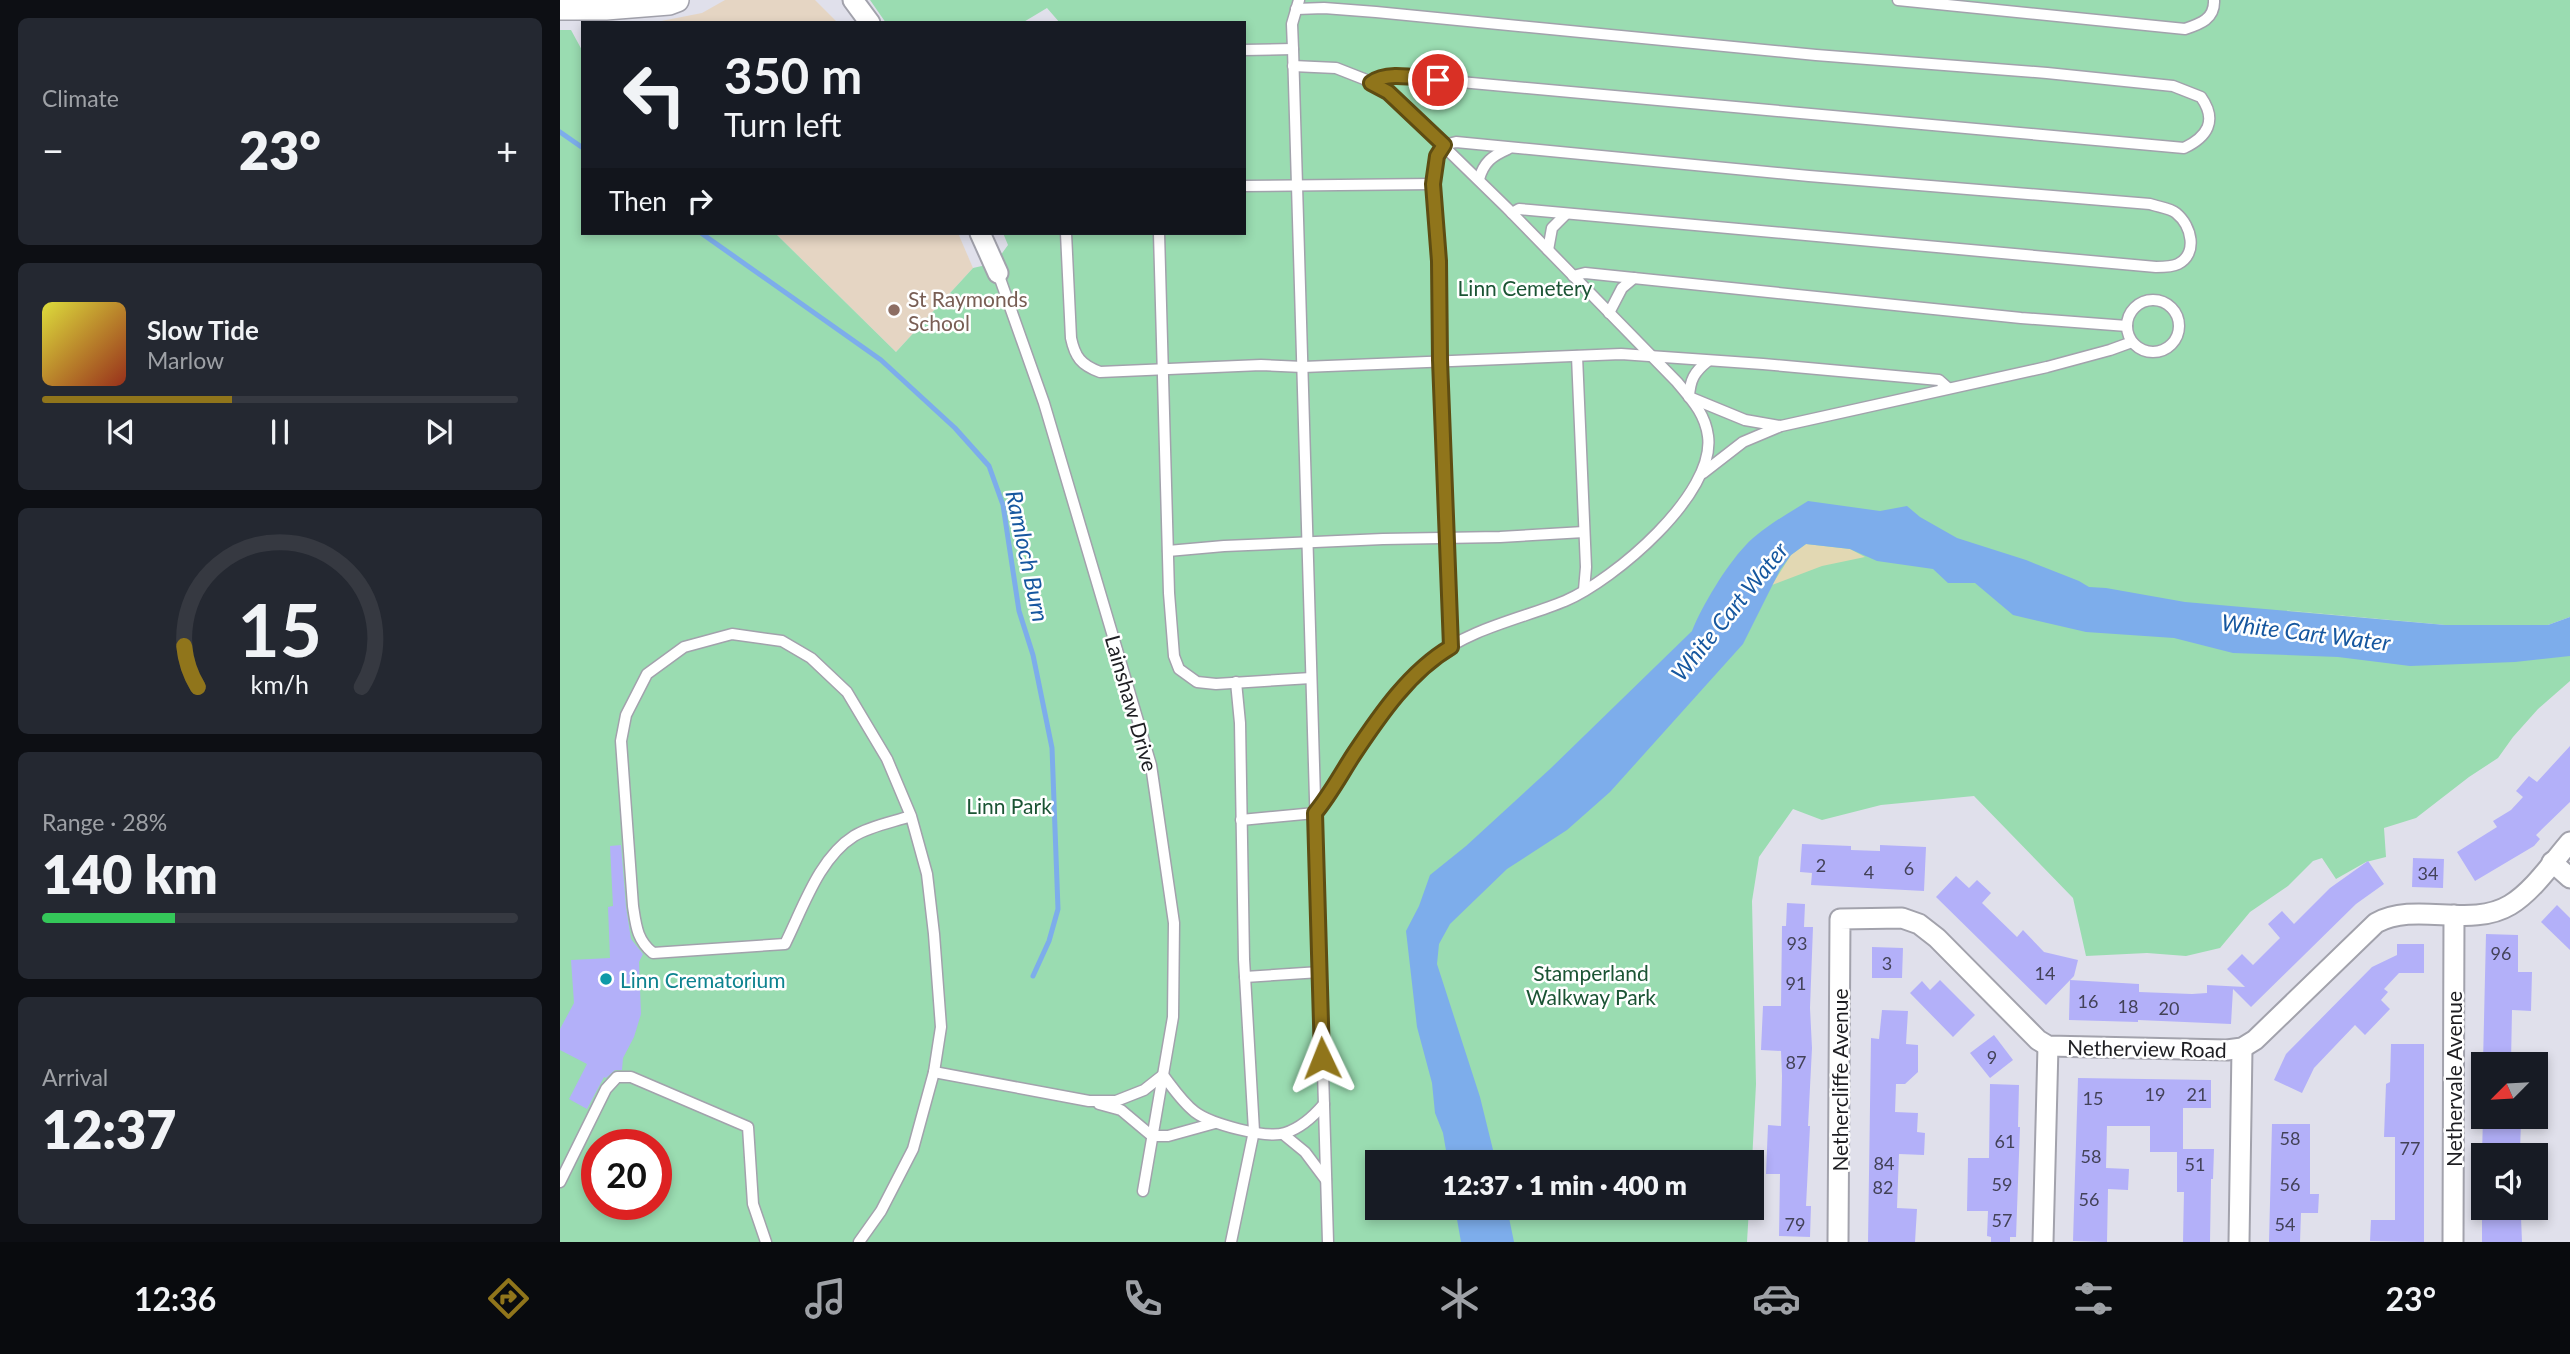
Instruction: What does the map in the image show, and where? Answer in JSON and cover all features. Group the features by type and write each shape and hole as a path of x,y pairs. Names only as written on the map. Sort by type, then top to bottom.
{"street":[{"path":"560,8 607,12 677,0"},
{"path":"853,0 869,21"},
{"name":"Lainshaw Drive","path":"980,235 998,273"},
{"name":"Netherview Road","path":"1839,919 1902,918 1919,924 1937,938 2038,1040 2048,1046 2227,1051 2242,1048 2255,1040 2376,923 2387,917 2483,913 2510,905 2525,893 2570,842"},
{"path":"2552,862 2570,878"},
{"name":"Nethervale Avenue","path":"2453,1242 2454,915"},
{"name":"Nethercliffe Avenue","path":"1838,1242 1839,919"},
{"path":"2043,1242 2048,1046"},
{"path":"2239,1242 2242,1048"}],"lane":[{"path":"1898,0 2185,29 2204,23 2214,7 2214,0"},
{"path":"1328,1242 1293,66 1292,24 1298,4 1816,55 2173,86 2201,97 2209,115 2207,131 2196,142 2184,148 2174,148 1417,78 1388,76 1371,83"},
{"path":"1246,50 1293,49"},
{"path":"1241,820 1315,813 1328,798 1353,755 1384,712 1411,679 1436,656 1472,636 1566,600 1603,580 1636,554 1669,519 1700,476 1707,461 1708,437 1701,411 1650,355 1444,145 1388,92 1371,83 1336,68 1293,66"},
{"path":"1451,647 1439,261 1433,184 1437,156 1444,145 1456,142 1808,176 2150,204 2175,212 2185,224 2192,242 2189,255 2177,265 2156,267 1519,209 1512,213"},
{"path":"1479,179 1489,159 1510,148"},
{"path":"1246,186 1433,184"},
{"path":"1548,250 1552,228 1566,214"},
{"path":"1066,235 1071,338 1075,355 1085,367 1100,372 1650,355 1939,380 1948,388"},
{"path":"1159,235 1170,635 1174,656 1179,669 1197,682 1311,678"},
{"name":"Lainshaw Drive","path":"998,273 1044,403 1151,765 1174,923 1173,1017 1143,1191"},
{"path":"1573,276 1585,273 2127,326"},
{"path":"1609,313 1622,288 1634,278"},
{"path":"2148,300 2165,302 2177,314 2179,332 2176,340 2163,351 2146,352 2132,342 2127,326 2133,309 2148,300"},
{"path":"1700,476 1743,442 1781,426 2110,351 2132,342"},
{"path":"1577,356 1586,567 1584,590"},
{"path":"1689,397 1690,382 1696,370 1708,361"},
{"path":"1689,397 1745,420 1781,426"},
{"path":"1168,551 1224,546 1584,532"},
{"path":"859,1242 881,1212 913,1149 933,1072 941,1027 927,874 911,816 887,759 847,692 811,658 782,641 732,634 684,647 647,674 626,715 621,741 633,906 636,932 642,944 653,953 785,944 814,885 833,854 855,835 911,816"},
{"path":"1231,1242 1254,1131 1245,977 1240,723 1236,682"},
{"path":"1245,977 1320,972"},
{"path":"933,1072 1089,1101 1121,1110 1152,1136 1168,1136 1215,1123"},
{"path":"1089,1101 1116,1101 1144,1090 1163,1075 1195,1113 1215,1123 1283,1134 1305,1152 1326,1181"},
{"path":"560,1182 606,1089 617,1077 631,1077 748,1127 753,1204 766,1242"},
{"path":"1283,1134 1311,1119 1324,1104"}],"shaded area":[{"path":"725,0 815,0 836,21 661,21 702,13"},
{"name":"St Raymonds School","path":"777,235 959,235 973,268 896,352"}],"green space":[{"name":"Linn Park","path":"870,0 2570,0 2570,617 2548,625 2445,625 2214,604 2570,637 2570,681 2538,709 2498,758 2416,818 2384,828 2386,857 2366,862 2336,879 2322,858 2313,861 2288,886 2250,912 2220,948 2186,956 2147,953 2086,956 2073,898 1974,796 1881,805 1822,820 1793,809 1759,857 1752,901 1756,1084 1753,1150 1365,1150 1365,1220 1748,1220 1747,1242 560,1242 560,30 571,30 581,48 581,235 777,235 896,352 973,268 995,263 1008,245 1004,235 1246,235 1246,21 1058,21 1047,8 1025,21 885,21"}],"sand":[{"path":"1806,544 1850,549 1865,557 1822,566 1772,585 1791,555"}],"water":[{"name":"White Cart Water","path":"1808,501 1880,511 1907,506 1920,517 1957,538 2026,560 2089,587 2185,602 2445,625 2548,625 2570,617 2570,656 2515,662 2410,666 2338,657 2233,653 2174,638 2086,632 2013,615 1975,583 1948,583 1933,569 1877,561 1850,549 1806,544 1791,555 1780,570 1743,644 1610,792 1567,830 1507,869 1450,924 1439,944 1437,964 1480,1097 1493,1150 1446,1150 1435,1113 1432,1083 1417,1027 1406,931 1419,906 1430,875 1550,769 1692,631 1730,564 1752,539"},
{"path":"1457,1220 1509,1220 1514,1242 1461,1242"}],"building":[{"path":"2570,746 2570,802 2536,835 2540,839 2534,846 2475,881 2457,852 2497,827 2493,821 2511,810 2523,797 2516,791 2529,776 2537,782"},
{"path":"1802,844 1851,846 1851,850 1880,851 1880,845 1926,847 1924,891 1811,885 1812,873 1800,872"},
{"name":"Linn Crematorium","path":"621,845 631,939 643,954 639,962 641,1014 634,1037 623,1058 622,1070 615,1070 604,1077 587,1109 569,1099 587,1064 560,1050 560,1029 574,1003 571,960 610,958 608,907 613,906 610,846"},
{"path":"2413,858 2444,859 2443,888 2412,887"},
{"path":"2368,861 2384,884 2356,904 2251,1007 2233,989 2231,1024 2069,1020 2070,980 2139,984 2139,992 2192,994 2207,993 2207,985 2245,987 2227,969 2242,954 2253,965 2280,938 2268,924 2282,911 2294,924 2330,888"},
{"path":"1956,876 1969,888 1977,880 1991,893 1982,903 2017,937 2023,930 2044,952 2078,960 2074,976 2046,1005 1936,897"},
{"path":"1787,903 1805,904 1804,927 1813,927 1806,1206 1811,1206 1810,1237 1779,1236 1780,1174 1766,1174 1768,1125 1781,1126 1782,1076 1781,1051 1761,1050 1763,1006 1781,1006 1782,926 1786,926"},
{"path":"2557,905 2570,918 2570,950 2541,922"},
{"path":"2486,934 2518,935 2518,972 2532,972 2531,1011 2512,1010 2511,1052 2483,1052"},
{"path":"2397,944 2424,944 2424,973 2399,973 2384,989 2388,992 2381,1000 2390,1009 2365,1035 2355,1025 2314,1068 2302,1093 2274,1080 2286,1054 2372,967 2397,955"},
{"path":"1872,947 1903,948 1902,978 1872,978"},
{"path":"1940,980 1975,1015 1953,1037 1910,993 1922,981 1930,990"},
{"path":"1882,1010 1908,1011 1906,1044 1918,1045 1918,1072 1905,1084 1896,1084 1895,1112 1918,1113 1917,1132 1925,1133 1924,1155 1899,1154 1897,1208 1917,1209 1915,1242 1868,1242 1871,1038 1879,1039"},
{"path":"1994,1035 2013,1060 1990,1078 1970,1053"},
{"path":"2391,1044 2424,1044 2424,1242 2370,1241 2371,1220 2395,1220 2395,1137 2384,1137"},
{"path":"2078,1078 2211,1080 2211,1108 2183,1108 2183,1149 2214,1149 2210,1242 2183,1242 2184,1192 2177,1192 2177,1152 2150,1152 2150,1126 2107,1126 2106,1168 2129,1169 2128,1190 2108,1189 2107,1242 2073,1241"},
{"path":"1990,1084 2019,1085 2016,1237 2010,1237 2010,1242 1991,1242 1991,1237 1987,1236 1988,1211 1967,1211 1968,1158 1989,1158"},
{"path":"2272,1124 2310,1124 2310,1194 2319,1194 2318,1213 2301,1213 2300,1242 2269,1242"},
{"path":"2483,1129 2521,1129 2520,1143 2482,1143"},
{"path":"2482,1220 2521,1220 2522,1242 2482,1242"}],"waterway":[{"name":"Ramloch Burn","path":"560,132 581,147"},
{"name":"Ramloch Burn","path":"704,235 881,360 955,428 989,466 1003,505 1019,611 1033,655 1052,748 1058,909 1049,941 1033,976"}],"place":[{"name":"St Raymonds School","path":"894,310"},
{"name":"Linn Crematorium","path":"606,979"}],"route":[{"path":"1322,1058 1315,813 1328,798 1353,755 1411,679 1436,656 1451,647 1439,261 1433,184 1437,156 1444,145 1388,92 1371,83 1388,76 1438,80"}],"park label":[{"name":"Linn Cemetery","path":"1525,287"},
{"name":"Stamperland Walkway Park","path":"1591,984"}]}
